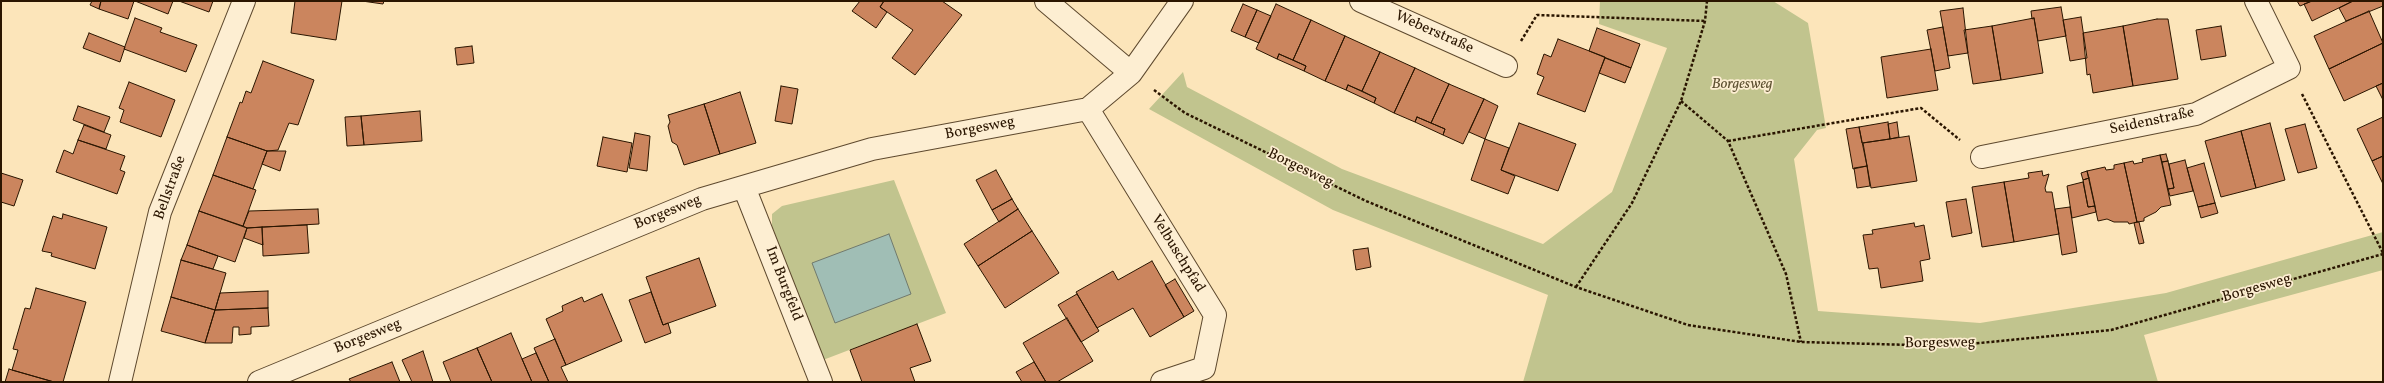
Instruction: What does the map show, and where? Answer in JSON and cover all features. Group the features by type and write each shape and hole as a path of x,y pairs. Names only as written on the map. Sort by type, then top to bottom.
{"street":[{"name":"Bellstraße","path":"120,382 160,212 244,1"},
{"path":"1046,1 1131,73 1182,1"},
{"name":"Weberstraße","path":"1361,1 1506,66"},
{"path":"2256,1 2289,68"},
{"name":"Seidenstraße","path":"1982,157 2196,114 2289,68"},
{"name":"Borgesweg","path":"259,382 702,199 872,149 1088,109 1131,73"},
{"name":"Velbuschpfad","path":"1088,109 1215,315 1204,368 1162,382"},
{"name":"Im Burgfeld","path":"744,187 821,382"}],"path":[{"path":"1576,287 1632,204 1681,101 1705,21 1706,1"},
{"path":"1506,66 1537,15 1705,21"},
{"path":"2289,68 2378,240 2383,254"},
{"name":"Borgesweg","path":"1131,73 1185,113 1366,201 1576,287 1688,325 1802,342 1950,346 2111,330 2383,254"},
{"path":"1681,101 1728,141 1786,274 1802,342"},
{"path":"1728,141 1921,108 1982,157"}],"green space":[{"path":"1600,1 1773,1 1808,23 1826,128 1817,130 1794,159 1818,311 1980,323 2166,293 2383,232 2383,270 2144,335 2158,382 1523,382 1548,295 1333,210 1149,109 1183,72 1187,87 1342,169 1543,244 1612,192 1667,48 1599,24"},
{"path":"894,180 946,313 823,360 772,226 772,214 782,206"}],"water":[{"path":"889,234 911,294 835,323 812,263"}],"building":[{"path":"92,1 101,1 99,9 90,5"},
{"path":"101,1 134,1 128,19 99,9"},
{"path":"135,1 173,1 168,14"},
{"path":"179,1 213,1 209,12"},
{"path":"295,1 342,1 336,40 291,33"},
{"path":"362,1 384,1 383,4"},
{"path":"860,1 884,1 880,7 887,12 876,28 852,11"},
{"path":"884,1 942,1 962,15 915,75 892,58 913,30 880,7"},
{"path":"2297,1 2312,1 2300,6"},
{"path":"2312,1 2353,1 2312,21 2304,4"},
{"path":"2353,1 2383,1 2383,6 2346,21 2339,8"},
{"path":"1243,4 1257,10 1245,37 1231,31"},
{"path":"1276,4 1311,20 1293,60 1279,54 1277,59 1256,49"},
{"path":"2061,7 2066,36 2038,41 2034,18 2032,19 2031,11"},
{"path":"1963,8 1968,53 1948,56 1940,11"},
{"path":"1257,10 1271,16 1259,43 1245,37"},
{"path":"2369,11 2383,43 2329,69 2314,36"},
{"path":"2081,17 2087,58 2070,61 2063,20"},
{"path":"135,18 162,28 160,32 197,45 186,72 124,49"},
{"path":"2034,18 2043,73 2001,80 1992,26"},
{"path":"2157,19 2168,19 2178,79 2133,86 2123,26"},
{"path":"1311,20 1345,36 1325,81 1304,71 1306,66 1293,60"},
{"path":"1992,26 2001,80 1973,84 1964,30"},
{"path":"2123,26 2133,86 2093,93 2090,74 2087,75 2083,33"},
{"path":"2221,26 2226,56 2201,60 2196,30"},
{"path":"1943,27 1950,68 1935,71 1927,30"},
{"path":"1597,28 1640,44 1631,68 1589,51"},
{"path":"89,33 125,47 120,62 83,48"},
{"path":"1345,36 1380,52 1362,91 1348,85 1346,90 1325,81"},
{"path":"1558,39 1605,57 1585,112 1537,94 1544,77 1537,74 1544,54 1551,57"},
{"path":"2383,43 2383,83 2344,101 2329,69"},
{"path":"472,46 474,63 457,65 455,48"},
{"path":"1931,49 1938,90 1887,98 1881,57"},
{"path":"1380,52 1415,68 1394,113 1374,103 1376,98 1362,91"},
{"path":"1279,54 1306,66 1304,71 1277,59"},
{"path":"1605,58 1631,68 1625,83 1599,73"},
{"path":"263,61 314,80 298,125 289,123 278,150 267,151 227,137 240,102 242,103 246,91 251,93"},
{"path":"1415,68 1449,84 1431,123 1417,117 1415,122 1394,113"},
{"path":"129,82 175,100 161,137 120,122 124,110 119,108"},
{"path":"2383,83 2383,100 2376,86"},
{"path":"1449,84 1484,99 1463,144 1443,135 1445,129 1431,123"},
{"path":"1348,85 1376,98 1374,103 1346,90"},
{"path":"781,86 798,89 792,124 775,121"},
{"path":"740,92 756,143 720,154 704,104"},
{"path":"1484,99 1498,106 1485,139 1469,132"},
{"path":"704,104 720,154 684,165 677,145 672,142 668,126 670,122 668,115"},
{"path":"78,106 110,117 104,132 73,120"},
{"path":"420,111 422,141 364,145 361,116"},
{"path":"361,116 364,145 347,146 345,117"},
{"path":"1417,117 1445,129 1443,135 1415,122"},
{"path":"2383,117 2383,156 2372,161 2357,129"},
{"path":"1888,122 1890,139 1862,143 1859,127"},
{"path":"1897,122 1899,137 1890,139 1888,124"},
{"path":"1519,123 1576,144 1558,191 1501,170"},
{"path":"2270,123 2285,180 2256,188 2241,131"},
{"path":"2305,124 2317,168 2298,173 2285,129"},
{"path":"84,125 111,135 106,149 78,140"},
{"path":"1859,127 1867,166 1853,169 1846,129"},
{"path":"2241,131 2256,188 2221,197 2205,141"},
{"path":"635,133 650,136 647,171 629,168"},
{"path":"1909,136 1917,181 1871,188 1863,143"},
{"path":"227,137 267,151 253,189 213,175"},
{"path":"603,137 632,143 627,172 597,166"},
{"path":"1485,139 1509,148 1501,170 1515,176 1508,194 1471,180"},
{"path":"78,140 125,156 120,170 125,172 117,194 56,172 64,150 73,154"},
{"path":"267,151 286,151 280,171 262,164"},
{"path":"2166,154 2168,161 2162,162 2160,155"},
{"path":"2160,155 2171,205 2161,207 2156,212 2144,218 2144,221 2137,222 2124,163 2133,161 2134,164 2143,162 2142,159"},
{"path":"2383,156 2383,184 2372,161"},
{"path":"2185,160 2193,191 2170,196 2168,189 2174,188 2169,164"},
{"path":"2168,161 2174,188 2168,189 2162,162"},
{"path":"2124,163 2137,222 2129,224 2128,222 2114,222 2107,219 2098,221 2087,171 2105,167 2106,170 2114,169 2114,165"},
{"path":"2204,163 2215,203 2198,207 2187,168"},
{"path":"1867,166 1870,186 1857,188 1854,168"},
{"path":"996,170 1012,199 992,210 976,180"},
{"path":"2042,171 2043,176 2049,174 2045,188 2046,192 2052,192 2059,234 2014,242 2004,182 2029,178 2028,173"},
{"path":"2087,171 2089,178 2083,180 2081,173"},
{"path":"1,173 23,180 14,206 1,202"},
{"path":"213,175 256,190 243,226 199,211"},
{"path":"2089,178 2095,206 2088,207 2083,180"},
{"path":"2004,182 2014,242 1982,247 1972,187"},
{"path":"2083,182 2088,207 2095,206 2096,212 2072,218 2067,186"},
{"path":"1012,199 1018,209 999,222 992,210"},
{"path":"1966,199 1972,233 1952,237 1946,202"},
{"path":"2215,203 2218,213 2201,218 2198,207"},
{"path":"2070,207 2077,252 2062,255 2055,209"},
{"path":"318,209 319,224 247,228 243,226 249,211"},
{"path":"1018,209 1032,231 978,266 964,244"},
{"path":"199,211 247,228 235,262 187,245"},
{"path":"63,214 107,227 95,269 51,256 52,253 42,251 53,216 62,219"},
{"path":"2139,222 2144,243 2139,244 2134,223"},
{"path":"1914,223 1915,227 1924,225 1930,259 1920,261 1923,281 1881,288 1878,268 1869,269 1863,235 1873,234 1872,230"},
{"path":"307,225 309,253 263,256 262,227"},
{"path":"262,227 263,245 244,238 247,228"},
{"path":"1032,231 1059,273 1005,308 978,266"},
{"path":"187,245 218,256 213,269 181,260"},
{"path":"1368,248 1371,267 1356,270 1353,250"},
{"path":"699,258 716,306 663,325 646,277"},
{"path":"181,260 226,273 215,310 171,297"},
{"path":"1152,261 1184,317 1150,337 1133,308 1097,328 1076,292 1113,271 1118,280"},
{"path":"1175,279 1194,311 1184,317 1165,285"},
{"path":"36,288 86,302 63,382 54,382 12,370 18,350 13,349 25,308 30,309"},
{"path":"268,291 268,308 215,310 220,293"},
{"path":"651,292 663,325 668,323 671,333 645,343 629,300"},
{"path":"602,294 622,341 566,365 546,319 563,311 562,306 582,297 584,302"},
{"path":"1077,294 1099,331 1081,342 1058,305"},
{"path":"171,297 215,310 205,343 161,331"},
{"path":"268,308 269,326 251,327 251,334 239,335 239,327 233,327 232,343 205,343 215,310"},
{"path":"1067,318 1093,361 1057,382 1046,382 1023,343"},
{"path":"917,324 931,361 910,368 915,382 862,382 850,350"},
{"path":"511,333 532,382 492,382 477,348"},
{"path":"555,339 566,365 561,367 568,382 549,382 534,348"},
{"path":"477,348 492,382 451,382 443,362"},
{"path":"423,351 433,382 412,382 402,360"},
{"path":"536,353 549,382 532,382 522,359"},
{"path":"392,362 400,382 351,382 349,379"},
{"path":"1034,362 1046,382 1022,382 1016,372"},
{"path":"9,369 12,370 54,382 5,382"}]}
